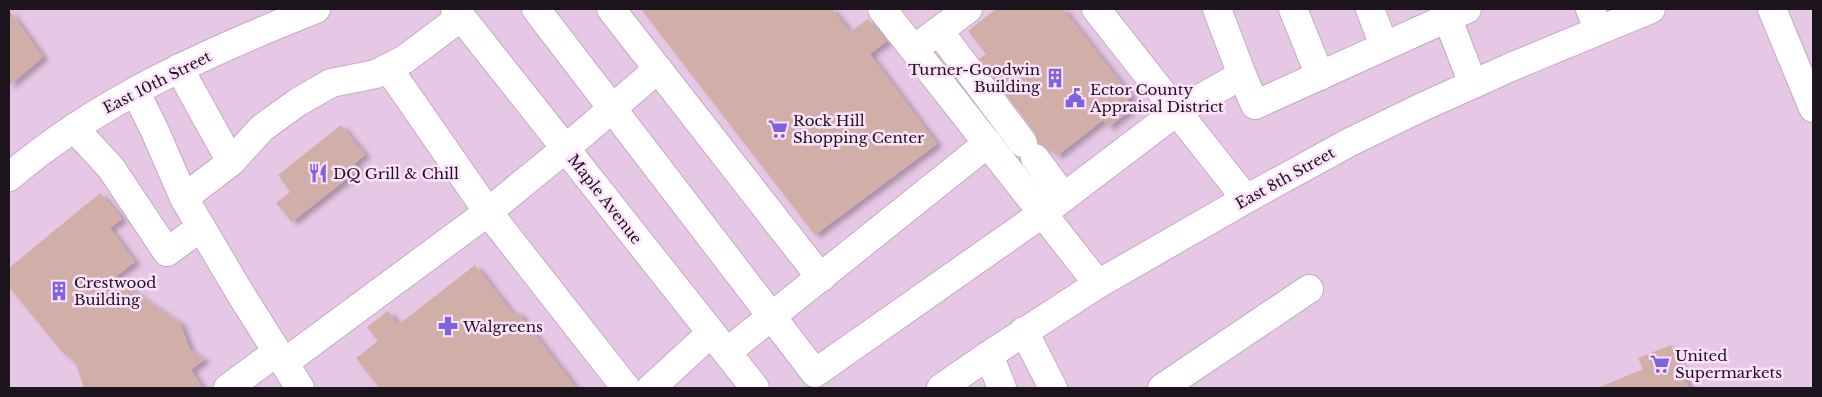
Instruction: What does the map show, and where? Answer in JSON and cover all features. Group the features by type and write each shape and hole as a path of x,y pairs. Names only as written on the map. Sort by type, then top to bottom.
{"street":[{"name":"East 10th Street","path":"9,176 74,128 135,91 178,68 270,27 316,9"},
{"path":"536,9 815,373 1054,205 1176,112 1242,75"},
{"path":"611,9 821,278"},
{"path":"882,9 988,143 1054,205"},
{"path":"1096,9 1246,198"},
{"path":"1217,9 1255,105 1453,12 1473,84"},
{"path":"1293,9 1320,76"},
{"path":"1370,9 1384,46"},
{"name":"East 8th Street","path":"945,387 1024,331 1098,284 1246,198 1358,138 1473,84 1595,19 1651,9"},
{"path":"1772,9 1813,108"},
{"path":"914,50 963,10"},
{"path":"184,198 231,162 262,128 298,102 331,83 376,74 405,59 458,13"},
{"name":"Maple Avenue","path":"458,13 755,388"},
{"path":"939,31 1029,151 1054,205 1098,284"},
{"path":"178,68 231,162"},
{"path":"388,68 488,212 626,388"},
{"path":"228,388 280,358 488,212 658,69"},
{"path":"135,91 184,198 300,388"},
{"path":"74,128 111,168 167,252 201,228"},
{"path":"651,388 719,343 770,316 821,278 988,143"},
{"path":"1165,388 1309,289"},
{"path":"1024,331 1053,388"},
{"path":"989,355 1002,388"}],"shaded area":[{"path":"9,9 1813,9 1813,388 9,388"}],"building":[{"path":"641,9 832,9 850,32 868,19 887,41 870,54 937,144 815,235"},
{"name":"Turner-Goodwin Building","path":"996,9 1063,9 1132,97 1127,100 1133,108 1109,127 1103,120 1057,156 1050,147 1048,149 1038,143 1035,133 979,59 986,54 968,31"},
{"path":"9,10 43,57 9,86"},
{"name":"DQ Grill & Chill","path":"341,125 365,155 354,164 358,170 292,222 276,203 290,192 278,175"},
{"name":"Crestwood Building","path":"100,193 122,219 110,228 135,262 114,278 180,323 190,350 205,359 191,370 203,388 84,388 75,362 63,353 9,287 9,268"},
{"name":"Walgreens","path":"475,265 513,314 517,311 576,388 379,388 356,358 378,341 367,327 388,311 398,325"},
{"name":"United Supermarkets","path":"1671,345 1689,388 1598,388 1643,369 1638,358"}],"place":[{"name":"Turner-Goodwin Building","path":"1055,78"},
{"name":"Ector County Appraisal District","path":"1075,98"},
{"name":"Rock Hill Shopping Center","path":"778,129"},
{"name":"DQ Grill & Chill","path":"318,173"},
{"name":"Crestwood Building","path":"59,291"},
{"name":"Walgreens","path":"448,326"},
{"name":"United Supermarkets","path":"1660,364"}]}
